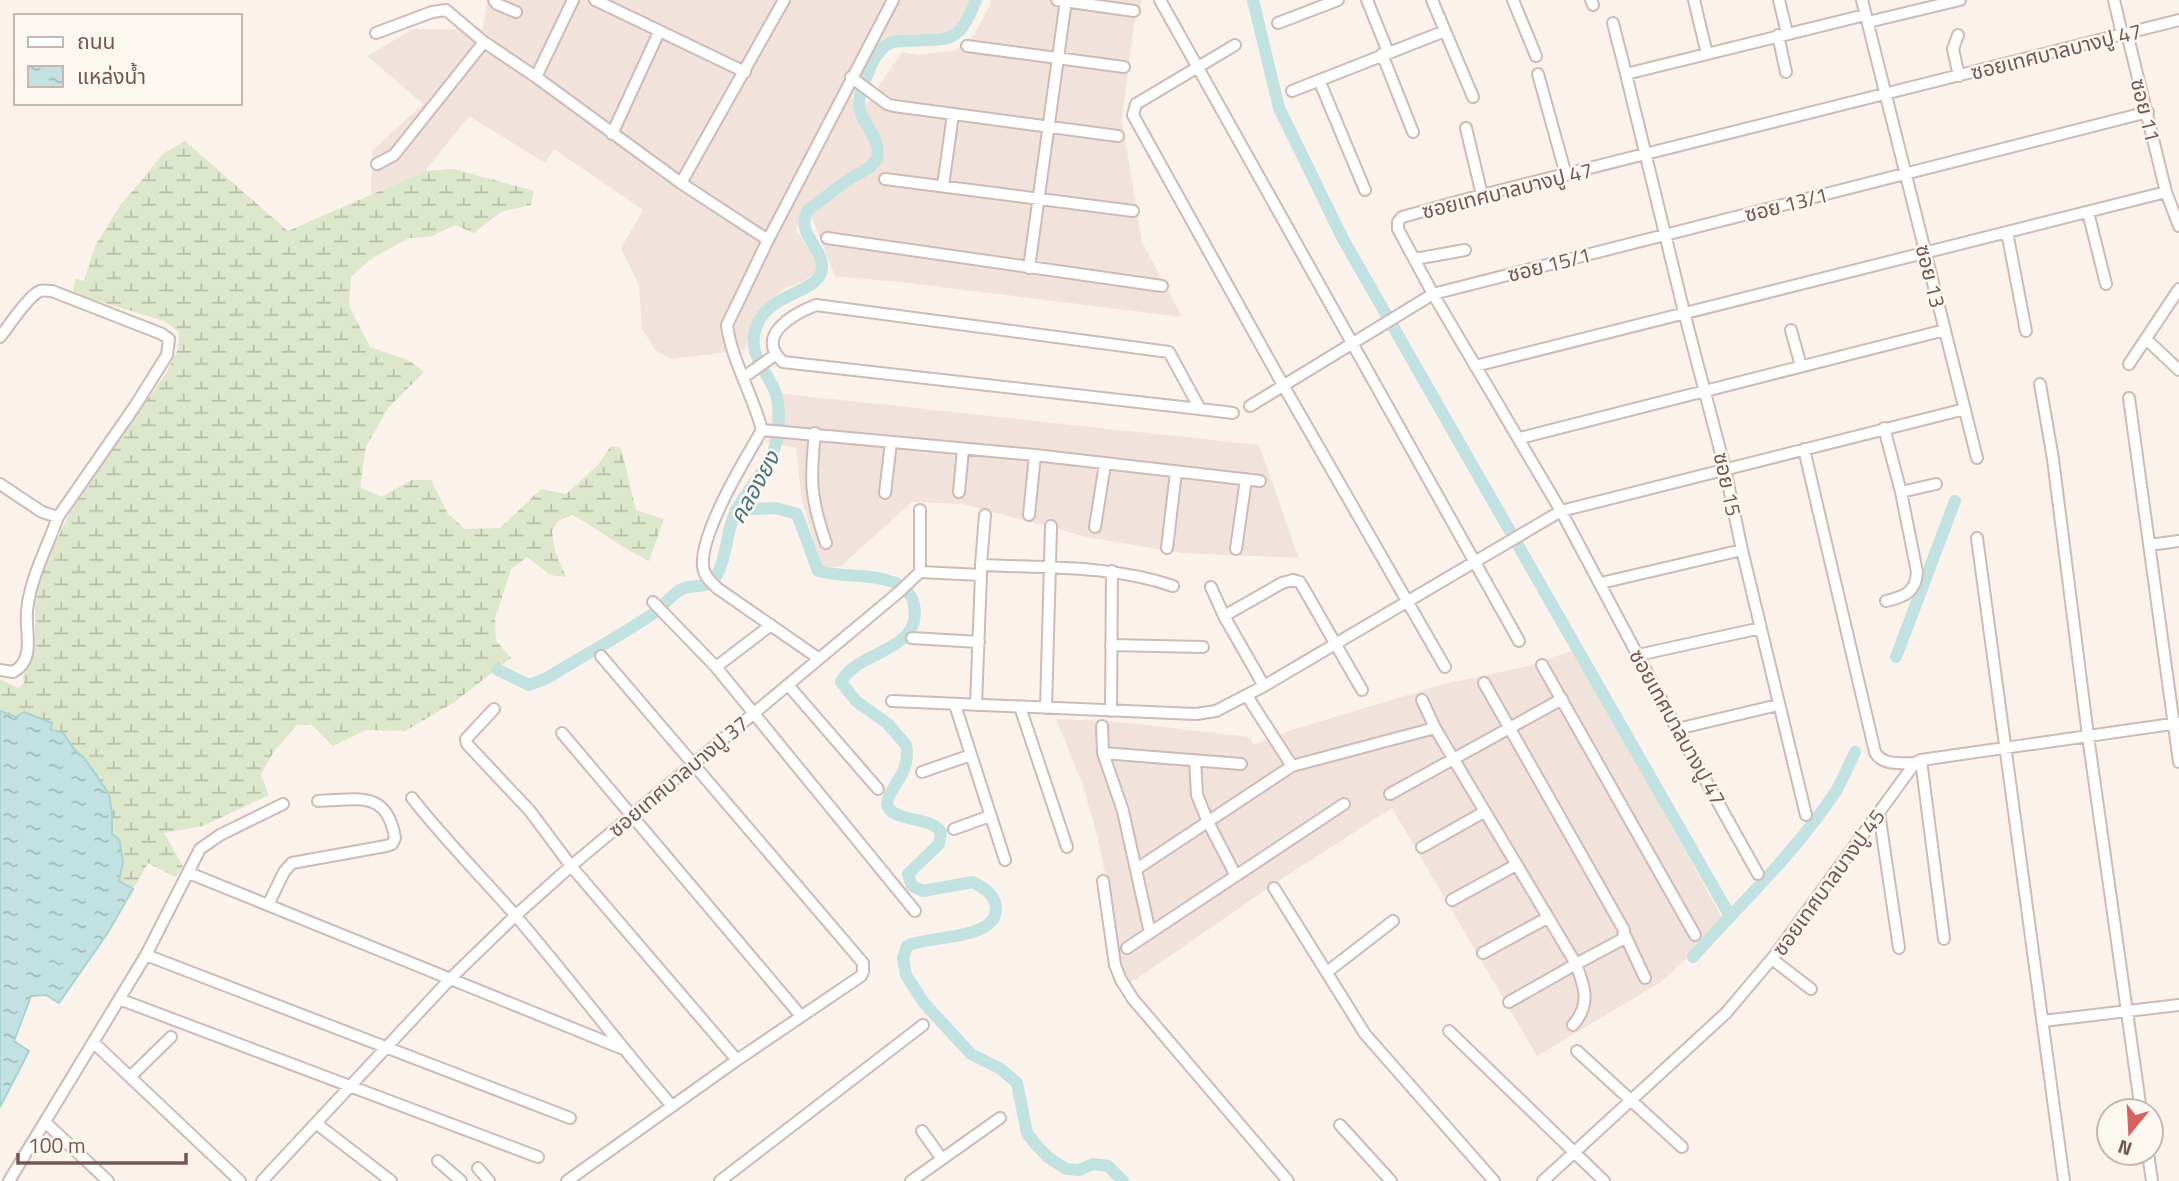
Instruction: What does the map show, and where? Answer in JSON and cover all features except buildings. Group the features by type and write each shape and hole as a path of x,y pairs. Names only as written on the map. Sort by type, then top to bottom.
{"street":[{"path":"494,0 516,12"},
{"path":"536,77 573,0"},
{"path":"596,0 618,5 659,32 745,72"},
{"path":"681,183 783,0"},
{"path":"770,430 744,377 729,339 727,325 768,240 893,0"},
{"path":"1029,268 1058,57 1063,0 1134,11"},
{"path":"1160,0 1519,641"},
{"path":"1278,23 1338,0"},
{"path":"1367,0 1413,132"},
{"path":"1432,0 1473,97"},
{"path":"1513,0 1536,56"},
{"path":"1694,0 1707,54"},
{"path":"1779,0 1786,72"},
{"name":"ซอย 13","path":"1862,0 1977,458"},
{"path":"1626,74 1783,34 1960,0"},
{"name":"ซอย 11","path":"2114,0 2148,112 2166,192 2179,226"},
{"path":"376,33 445,10 484,42 612,134 768,240"},
{"name":"ซอยเทศบาลบางปู 47","path":"1758,874 1561,511 1433,293 1398,229 1398,222 1402,217 1482,195 2179,20"},
{"name":"ซอย 15","path":"1613,23 1725,469 1806,815"},
{"path":"1292,91 1445,31"},
{"path":"612,134 659,32"},
{"path":"1958,35 1953,49 1959,76"},
{"path":"377,164 394,155 484,42"},
{"path":"1235,45 1136,104 1133,115 1283,385 1445,667"},
{"path":"967,46 1124,66"},
{"path":"1538,74 1566,175"},
{"path":"854,79 887,104 894,106 1118,136"},
{"path":"1319,80 1365,190"},
{"name":"ซอย 13/1","path":"1665,234 2148,112"},
{"path":"943,186 953,114"},
{"path":"1466,128 1482,195"},
{"path":"885,178 1133,211"},
{"path":"1475,366 2166,192"},
{"path":"2088,212 2106,284"},
{"path":"2007,232 2026,331"},
{"name":"ซอย 15/1","path":"1250,405 1433,293 1665,234"},
{"path":"827,238 1162,286"},
{"path":"1415,260 1465,250"},
{"path":"2129,364 2179,289"},
{"path":"0,337 30,300 43,290 52,291 169,339 167,355 58,517 33,580 27,613 27,653 24,664 13,672 0,670"},
{"path":"1200,409 1169,352 816,305 793,314 775,334 772,346 775,355 783,362 1233,413"},
{"path":"1791,330 1801,366"},
{"path":"1520,438 1945,330"},
{"path":"2146,339 2179,370"},
{"path":"744,377 775,355"},
{"path":"2040,384 2080,654 2088,736 2139,1097"},
{"path":"2129,398 2176,723 2179,762"},
{"path":"892,701 1196,714 1216,711 1247,696 1561,511 1965,409"},
{"path":"1884,428 1901,492 1914,556 1916,582 1906,595 1886,601"},
{"path":"770,430 1260,481"},
{"path":"770,430 733,480 716,518 703,564 706,578 717,588 818,658"},
{"path":"815,433 810,478 812,496 826,543"},
{"path":"885,493 891,442"},
{"path":"959,492 963,449"},
{"path":"1804,449 1878,758 1885,761 1918,761 2176,723"},
{"path":"1029,515 1035,456"},
{"path":"1095,527 1105,464"},
{"path":"1167,548 1176,472"},
{"path":"1236,549 1246,479"},
{"path":"0,484 42,512 58,517"},
{"path":"1901,492 1936,484"},
{"path":"920,510 919,572 1048,568 1112,571 1146,577 1173,586"},
{"path":"976,705 985,515"},
{"path":"1046,708 1051,526"},
{"path":"1976,538 2064,1181"},
{"path":"2149,545 2179,541"},
{"path":"1601,583 1742,550"},
{"path":"1111,711 1112,571"},
{"name":"ซอยเทศบาลบางปู 37","path":"262,1181 450,979 515,916 919,572"},
{"path":"1224,616 1282,583 1293,580 1300,582 1362,690"},
{"path":"1211,587 1224,616 1264,686"},
{"path":"657,605 716,667 915,911"},
{"path":"716,667 771,625"},
{"path":"1638,655 1761,628"},
{"path":"912,638 979,642"},
{"path":"1111,645 1203,647"},
{"path":"567,1181 863,972 863,963 601,656"},
{"path":"1542,665 1695,935"},
{"path":"1484,683 1625,935 1645,978"},
{"path":"788,685 878,789"},
{"path":"1247,696 1292,766"},
{"path":"1390,794 1562,699"},
{"path":"1422,700 1453,759 1576,964 1585,988 1586,1000 1584,1009 1573,1025"},
{"path":"955,705 1006,860"},
{"path":"1677,729 1779,705"},
{"path":"1020,707 1067,847"},
{"path":"494,709 466,738 467,744 530,811 571,866 737,1060"},
{"path":"1102,726 1102,753 1123,811 1138,868 1150,933"},
{"path":"1138,868 1292,766 1435,728"},
{"path":"562,733 801,1016"},
{"path":"1102,753 1241,764"},
{"path":"922,772 971,755"},
{"path":"1195,760 1198,795 1208,822 1236,876"},
{"path":"1918,761 1944,940"},
{"name":"ซอยเทศบาลบางปู 45","path":"1543,1181 1726,1013 1772,959 1918,761"},
{"path":"412,798 515,916 621,1048 672,1106"},
{"path":"268,905 284,872 292,863 386,846 392,844 396,838 392,820 384,808 376,803 364,800 318,801"},
{"path":"9,1181 146,955 200,849 220,835 284,804"},
{"path":"1127,948 1344,804"},
{"path":"1422,848 1484,812"},
{"path":"1879,813 1899,948"},
{"path":"954,830 990,816"},
{"path":"1452,900 1516,865"},
{"path":"189,873 621,1048"},
{"path":"1103,881 1115,965 1121,980 1142,1010 1288,1181"},
{"path":"1274,888 1365,1034 1494,1181"},
{"path":"1483,953 1547,918"},
{"path":"1327,972 1392,921"},
{"path":"1509,1002 1623,939 1625,935"},
{"path":"146,955 570,1118"},
{"path":"1772,959 1811,989"},
{"path":"119,999 538,1157"},
{"path":"2043,1021 2179,1005"},
{"path":"720,1181 923,1025"},
{"path":"1449,1031 1604,1181"},
{"path":"130,1077 171,1037"},
{"path":"93,1042 240,1181"},
{"path":"1577,1051 1682,1147"},
{"path":"911,1181 1000,1118"},
{"path":"46,1123 108,1181"},
{"path":"317,1124 391,1181"},
{"path":"1340,1125 1391,1181"},
{"path":"922,1130 942,1159"},
{"path":"438,1161 461,1181"},
{"path":"478,1168 489,1181"}],"shaded area":[{"path":"487,0 970,0 957,27 948,36 898,37 886,41 864,68 852,97 856,114 874,149 872,157 865,164 815,197 800,217 796,230 818,262 815,273 768,301 752,321 745,350 671,359 655,350 642,328 639,285 621,248 643,210 554,149 545,163 469,116 425,171 371,194 372,151 423,104 367,56 413,29 483,29"},
{"path":"990,0 1142,0 1134,24 1122,120 1142,242 1182,317 835,276 809,211 877,162 880,152 878,144 863,109 902,52 919,55 954,51 974,35"},
{"path":"775,393 1259,445 1299,558 1182,553 1087,537 963,504 912,502 841,566 822,569 802,500 796,448 767,442"},
{"path":"1574,650 1725,923 1661,982 1537,1056 1392,808 1283,878 1129,984 1114,948 1107,882 1096,831 1082,783 1056,719 1109,721 1250,737 1253,745 1292,730 1444,684 1528,666"}],"green space":[{"path":"185,141 288,231 425,171 454,169 534,191 531,205 501,212 474,233 455,225 430,237 409,238 372,258 351,277 349,306 370,347 408,360 424,372 388,408 366,447 360,487 381,497 412,480 431,480 448,514 465,529 500,528 541,489 566,494 598,465 611,446 621,448 636,510 664,519 649,561 572,515 558,521 552,531 555,551 566,577 550,575 527,557 511,569 495,619 496,641 511,658 453,703 405,731 366,730 333,746 312,725 297,725 273,753 261,775 269,795 203,826 164,833 183,866 175,877 148,863 133,889 119,881 123,862 112,834 109,794 85,759 63,734 51,730 52,723 24,712 16,717 0,711 0,679 18,688 24,683 23,676 35,635 35,595 43,569 75,502 167,372 178,349 179,332 164,321 72,293 76,279 84,281 95,246 120,206 164,153"}],"water":[{"path":"0,711 16,717 24,712 52,723 51,730 63,733 85,759 109,794 112,834 119,839 123,862 119,881 133,889 107,934 59,1003 46,995 31,996 14,1041 29,1051 0,1107"}],"waterway":[{"name":"คลองยง","path":"498,670 529,685 547,678 652,614 680,590 705,585 717,575 733,516 771,457 778,434 779,412 776,396 755,351 754,334 763,314 771,306 809,285 821,273 820,257 805,227 808,210 849,179 869,168 877,159 874,137 863,118 859,104 871,65 880,51 890,43 942,39 957,33 970,15 976,0"},
{"path":"1253,0 1279,108 1343,239 1730,916"},
{"path":"1896,657 1955,501"},
{"path":"736,510 776,508 797,514 818,571 884,579 900,585 911,597 914,620 909,632 899,642 849,671 841,682 856,701 888,724 906,745 905,766 890,793 887,804 889,808 893,813 933,825 941,832 939,844 908,874 912,886 923,891 973,882 992,896 996,909 993,919 985,927 973,932 907,946 903,958 906,975 924,1003 971,1054 1001,1069 1017,1083 1027,1133 1049,1158 1066,1169 1079,1170 1093,1164 1108,1166 1123,1181"},
{"path":"1693,957 1804,835 1836,791 1855,752"}]}
